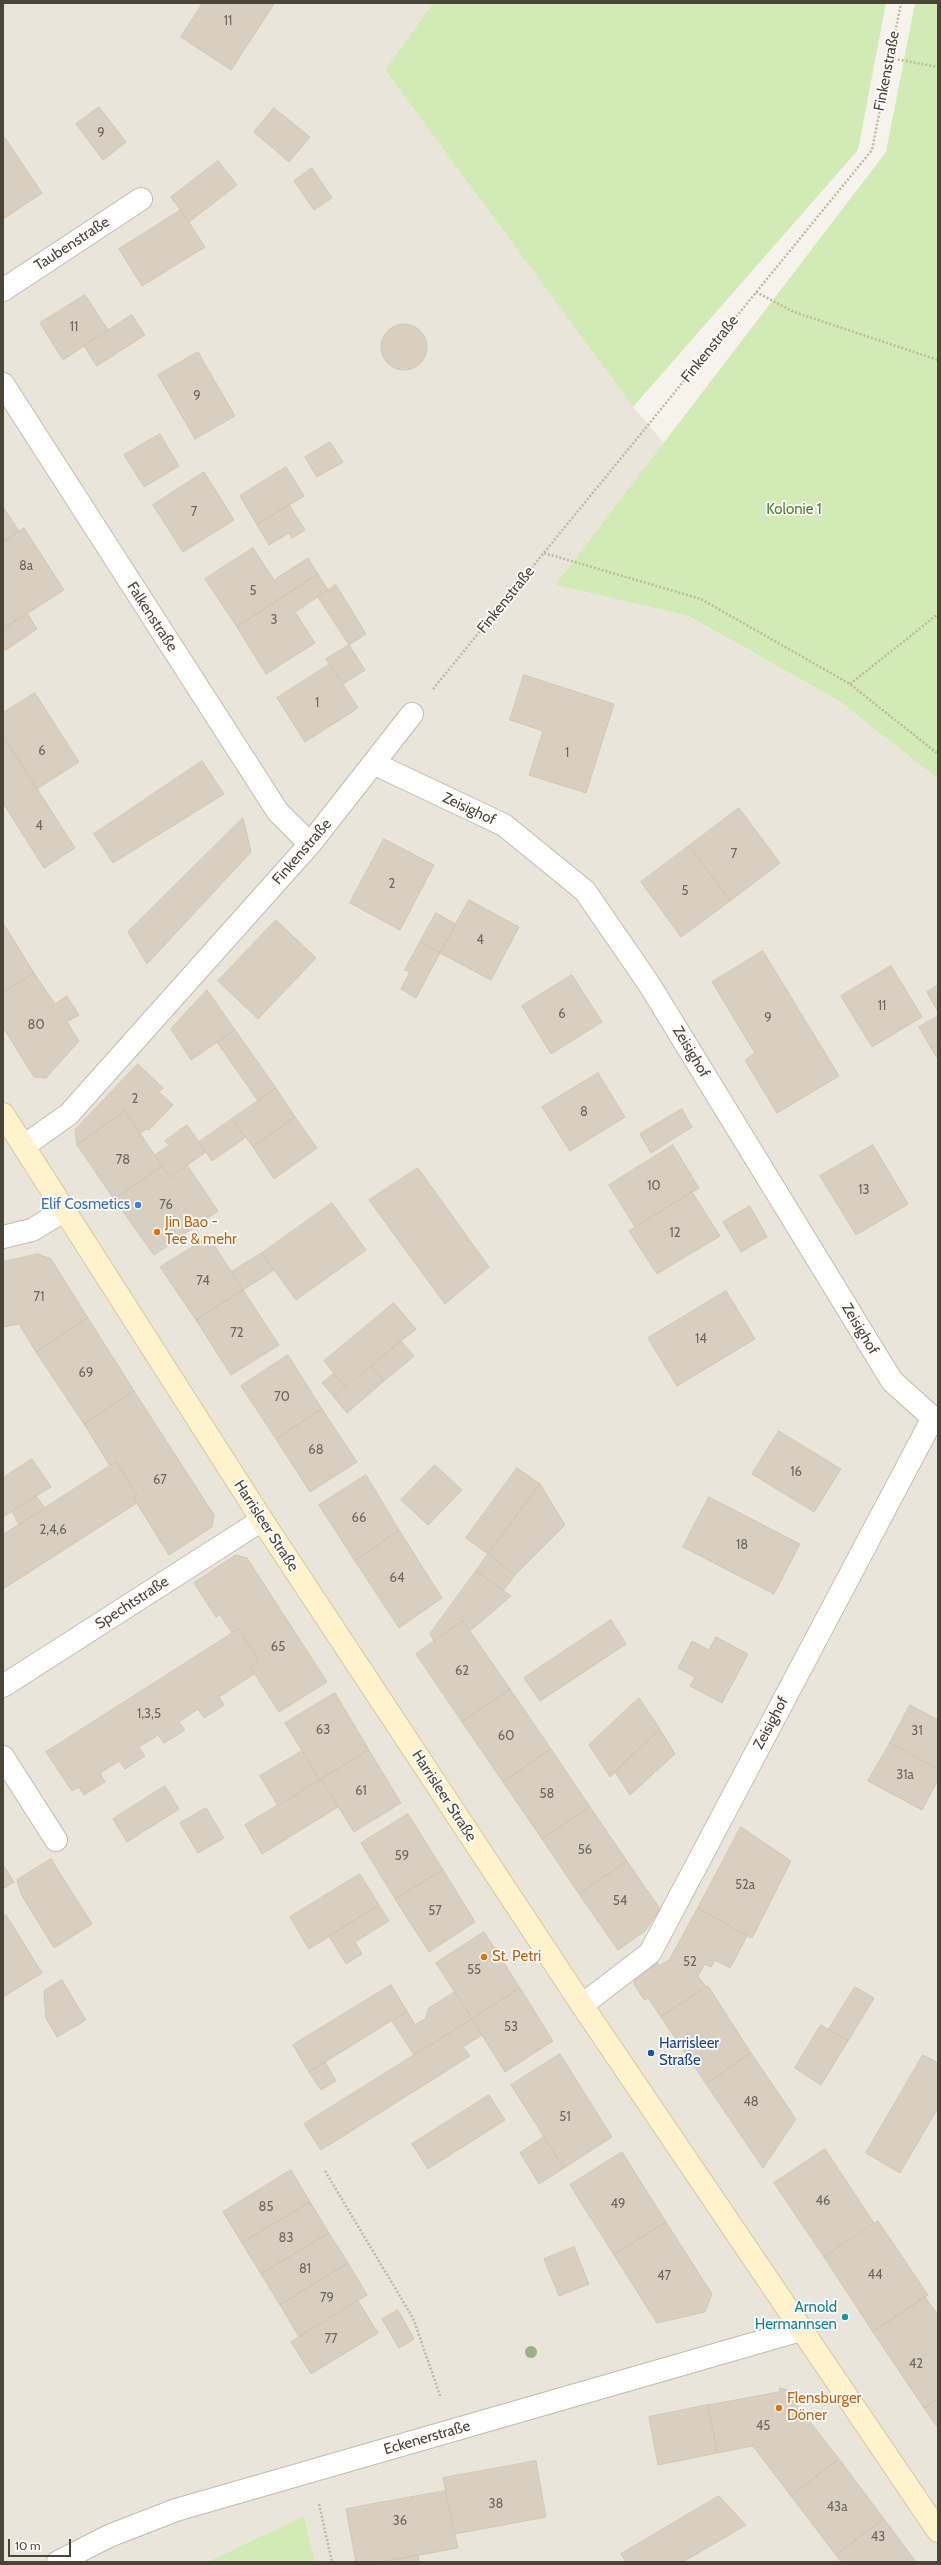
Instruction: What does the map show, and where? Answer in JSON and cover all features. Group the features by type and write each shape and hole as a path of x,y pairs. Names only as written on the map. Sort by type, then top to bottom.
{"main road":[{"name":"Harrisleer Straße","path":"3,1114 262,1520 582,2005 801,2330 936,2523"}],"street":[{"name":"Taubenstraße","path":"3,290 141,199"},
{"name":"Falkenstraße","path":"3,384 278,812 310,844"},
{"name":"Finkenstraße","path":"24,1146 69,1114 310,844 375,764 412,714"},
{"name":"Zeisighof","path":"375,764 504,825 585,891 653,991 892,1381 935,1414 650,1953 582,2005"},
{"path":"3,1237 32,1230 65,1210"},
{"name":"Spechtstraße","path":"3,1686 262,1520"},
{"path":"3,1757 56,1840"},
{"name":"Eckenerstraße","path":"58,2562 109,2536 176,2510 801,2330"}],"path":[{"name":"Finkenstraße","path":"412,714 872,150 901,3"},
{"path":"890,58 938,66"},
{"path":"756,292 794,312 938,360"},
{"path":"544,553 701,599 850,684 938,754"},
{"path":"850,684 938,614"},
{"path":"325,2171 413,2318 452,2430"},
{"path":"323,2516 332,2562"}],"shaded area":[{"path":"3,3 433,3 385,70 633,407 664,443 555,585 687,616 839,701 938,779 938,2562 315,2562 304,2516 207,2562 3,2562"}],"green space":[{"path":"433,3 886,3 858,150 633,407 385,70"},
{"name":"Kolonie 1","path":"915,3 938,3 938,779 839,701 688,616 555,585 886,152"},
{"path":"304,2516 315,2562 207,2562"}],"building":[{"path":"203,3 274,4 231,70 181,37"},
{"path":"99,107 126,142 103,160 76,124"},
{"path":"274,108 310,137 289,162 254,132"},
{"path":"3,135 42,193 3,219"},
{"path":"218,161 237,185 189,222 171,197"},
{"path":"312,168 332,198 314,210 294,181"},
{"path":"181,210 205,247 142,286 119,249"},
{"path":"85,295 108,330 63,360 40,323"},
{"path":"132,315 145,335 97,366 84,346"},
{"path":"404,324 417,328 423,334 427,347 423,360 417,366 404,370 391,366 385,360 381,347 385,334 391,328"},
{"path":"198,352 235,416 195,439 158,375"},
{"path":"160,434 179,466 144,487 124,455"},
{"path":"330,442 343,462 317,477 305,457"},
{"path":"286,467 304,496 257,525 240,496"},
{"path":"204,472 234,520 183,552 153,505"},
{"path":"289,505 305,530 292,538 289,533 269,545 257,525"},
{"path":"3,507 19,531 3,542"},
{"path":"24,528 64,590 3,629 3,542"},
{"path":"253,548 274,580 308,558 318,574 237,627 205,579"},
{"path":"318,574 328,590 295,612 315,643 266,674 237,627"},
{"path":"336,585 366,634 349,645 318,597"},
{"path":"27,613 37,629 6,650 3,646 3,629"},
{"path":"349,645 365,670 343,684 326,659"},
{"path":"330,664 358,708 305,742 277,698"},
{"path":"524,675 614,704 586,793 529,775 543,731 510,720"},
{"path":"35,693 79,762 37,789 3,736 3,713"},
{"path":"6,740 75,848 44,868 3,803 3,742"},
{"path":"202,761 224,794 113,863 94,834"},
{"path":"739,808 780,863 730,901 689,846"},
{"path":"243,818 251,852 147,964 128,932"},
{"path":"384,839 434,865 400,930 350,903"},
{"path":"689,846 730,901 681,937 641,882"},
{"path":"469,900 519,927 491,980 440,953"},
{"path":"436,913 456,924 440,953 420,942"},
{"path":"276,920 316,958 258,1019 218,981"},
{"path":"3,923 34,973 3,993"},
{"path":"420,942 440,953 416,998 401,989 410,972 405,970"},
{"path":"763,951 839,1076 777,1113 745,1060 755,1053 712,982"},
{"path":"891,966 922,1017 872,1047 841,996"},
{"path":"34,973 55,1004 67,996 79,1015 67,1022 79,1041 46,1078 34,1077 3,1027 3,993"},
{"path":"572,975 602,1022 551,1054 522,1006"},
{"path":"938,985 938,1012 927,992"},
{"path":"207,990 235,1030 191,1060 171,1029"},
{"path":"938,1016 938,1044 931,1048 919,1027"},
{"path":"235,1030 276,1088 258,1101 217,1042"},
{"path":"938,1044 938,1059 931,1048"},
{"path":"138,1064 163,1088 159,1092 173,1105 149,1130 146,1129 140,1134 125,1111 77,1145 75,1130"},
{"path":"598,1073 625,1117 570,1151 542,1107"},
{"path":"276,1088 295,1117 253,1147 232,1119"},
{"path":"682,1109 692,1127 651,1153 640,1134"},
{"path":"125,1111 162,1166 114,1199 77,1145"},
{"path":"295,1117 317,1148 274,1179 253,1147"},
{"path":"232,1119 245,1138 212,1161 199,1142"},
{"path":"187,1125 206,1152 170,1177 155,1155 169,1145 165,1141"},
{"path":"673,1145 699,1188 635,1227 609,1185"},
{"path":"873,1145 908,1204 856,1235 820,1176"},
{"path":"187,1165 218,1211 154,1255 114,1199 162,1166 170,1177"},
{"path":"418,1168 489,1267 445,1304 369,1200"},
{"path":"692,1192 720,1236 657,1274 629,1231"},
{"path":"332,1203 366,1250 296,1300 262,1253"},
{"path":"750,1206 767,1237 741,1252 723,1222"},
{"path":"209,1237 243,1290 196,1320 160,1267"},
{"path":"262,1253 274,1270 243,1290 231,1272"},
{"path":"38,1254 51,1259 88,1318 36,1352 19,1324 3,1327 3,1262"},
{"path":"243,1290 279,1345 231,1375 196,1320"},
{"path":"726,1291 755,1339 677,1386 648,1338"},
{"path":"394,1303 416,1329 345,1387 324,1361"},
{"path":"88,1318 134,1391 84,1424 36,1352"},
{"path":"401,1341 414,1356 384,1381 371,1366"},
{"path":"288,1355 322,1409 276,1439 241,1386"},
{"path":"371,1366 384,1381 347,1413 334,1397"},
{"path":"334,1374 345,1387 334,1397 322,1383"},
{"path":"134,1391 214,1515 212,1527 169,1555 133,1497 137,1495 116,1462 110,1466 84,1424"},
{"path":"322,1409 357,1462 310,1492 276,1439"},
{"path":"779,1431 841,1469 814,1512 752,1474"},
{"path":"32,1459 51,1487 3,1517 3,1478"},
{"path":"116,1462 137,1495 133,1497 137,1503 3,1589 3,1535"},
{"path":"435,1465 462,1490 428,1525 401,1500"},
{"path":"517,1468 540,1484 488,1554 466,1538"},
{"path":"366,1475 399,1530 355,1561 319,1505"},
{"path":"540,1484 565,1525 515,1575 488,1554"},
{"path":"36,1496 45,1508 19,1525 12,1511"},
{"path":"709,1497 800,1544 774,1594 683,1547"},
{"path":"399,1530 442,1598 399,1628 355,1561"},
{"path":"488,1554 515,1575 503,1591 476,1571"},
{"path":"236,1555 247,1558 327,1682 279,1712 250,1667 259,1661 239,1629 232,1633 220,1615 216,1617 194,1583"},
{"path":"476,1571 511,1596 470,1631 463,1621 434,1641 430,1634"},
{"path":"611,1620 626,1644 540,1701 524,1678"},
{"path":"463,1621 510,1689 462,1722 416,1654"},
{"path":"239,1629 259,1661 250,1667 254,1674 219,1697 224,1705 204,1718 198,1709 179,1722 185,1730 164,1743 158,1735 139,1747 145,1756 125,1769 119,1761 100,1773 105,1782 84,1795 79,1787 72,1791 46,1752"},
{"path":"716,1637 748,1654 722,1703 690,1686 695,1677 678,1668 692,1641 709,1650"},
{"path":"510,1689 551,1749 503,1782 462,1722"},
{"path":"335,1693 369,1750 320,1780 285,1723"},
{"path":"639,1698 660,1729 610,1777 589,1745"},
{"path":"910,1705 938,1720 938,1769 890,1743"},
{"path":"660,1729 675,1754 630,1795 615,1772"},
{"path":"890,1743 938,1769 938,1780 922,1810 868,1781"},
{"path":"551,1749 590,1807 542,1839 503,1782"},
{"path":"369,1750 401,1803 354,1832 321,1779"},
{"path":"302,1751 320,1780 278,1806 260,1776"},
{"path":"321,1779 338,1807 262,1854 245,1825"},
{"path":"165,1786 179,1809 127,1842 113,1819"},
{"path":"590,1807 627,1861 579,1894 542,1839"},
{"path":"206,1808 224,1838 198,1853 180,1823"},
{"path":"408,1814 443,1870 395,1899 361,1843"},
{"path":"741,1827 791,1861 752,1938 698,1908"},
{"path":"51,1859 92,1924 54,1948 21,1894 17,1880"},
{"path":"627,1861 660,1909 645,1931 618,1950 579,1894"},
{"path":"3,1865 14,1882 3,1889"},
{"path":"443,1870 475,1922 429,1952 395,1899"},
{"path":"360,1874 379,1905 309,1949 290,1917"},
{"path":"379,1905 389,1921 355,1942 362,1954 346,1964 329,1936"},
{"path":"698,1908 747,1936 730,1968 715,1960 711,1967 705,1964 698,1976 706,1987 661,2017 648,1998 644,2000 634,1984 637,1971 655,1960 659,1966 669,1960"},
{"path":"6,1915 42,1973 3,1997 3,1916"},
{"path":"484,1932 520,1988 472,2019 436,1963"},
{"path":"62,1980 86,2020 57,2037 46,2018 44,1991"},
{"path":"391,1985 407,2011 309,2072 293,2045"},
{"path":"708,1986 751,2053 706,2084 661,2017"},
{"path":"855,1987 874,1998 848,2041 829,2029"},
{"path":"520,1988 553,2041 505,2072 472,2019"},
{"path":"455,1992 472,2019 414,2055 392,2021 407,2011 415,2025 425,2019 429,2008"},
{"path":"472,2019 482,2035 463,2047 470,2056 321,2150 304,2124"},
{"path":"821,2025 848,2041 821,2085 795,2068"},
{"path":"751,2053 796,2119 763,2168 706,2084"},
{"path":"560,2054 612,2137 564,2168 511,2085"},
{"path":"923,2055 938,2063 938,2108 900,2173 866,2153"},
{"path":"325,2062 336,2081 321,2090 309,2072"},
{"path":"489,2095 505,2120 428,2169 412,2144"},
{"path":"544,2137 564,2168 539,2184 520,2153"},
{"path":"825,2149 874,2223 824,2257 774,2183"},
{"path":"622,2152 666,2222 614,2255 570,2185"},
{"path":"291,2170 310,2202 242,2243 223,2212"},
{"path":"310,2202 329,2233 261,2274 242,2243"},
{"path":"878,2221 928,2295 873,2332 824,2257"},
{"path":"666,2222 712,2294 705,2312 657,2323 614,2255"},
{"path":"329,2233 348,2263 280,2305 261,2274"},
{"path":"574,2247 589,2284 559,2296 544,2259"},
{"path":"348,2263 367,2295 299,2337 280,2305"},
{"path":"925,2297 938,2315 938,2399 924,2408 873,2332"},
{"path":"358,2301 378,2333 311,2374 291,2342"},
{"path":"398,2310 414,2339 399,2348 382,2319"},
{"path":"780,2388 791,2391 790,2396 839,2459 791,2496 753,2446 717,2453 708,2405 779,2392"},
{"path":"938,2399 938,2428 924,2408"},
{"path":"708,2405 717,2453 658,2465 649,2417"},
{"path":"839,2459 884,2519 836,2555 791,2496"},
{"path":"536,2461 546,2517 455,2534 443,2478"},
{"path":"445,2491 458,2548 381,2562 356,2562 346,2509"},
{"path":"719,2496 746,2525 683,2562 626,2562 621,2554"},
{"path":"884,2519 916,2562 841,2562 836,2555"},
{"path":"418,2555 419,2562 381,2562"}],"place":[{"name":"Elif Cosmetics","path":"138,1205"},
{"name":"Jin Bao - Tee & mehr","path":"157,1232"},
{"name":"St. Petri","path":"484,1957"},
{"name":"Harrisleer Straße","path":"651,2053"},
{"name":"Arnold Hermannsen","path":"845,2317"},
{"name":"Flensburger Döner","path":"779,2408"}]}
